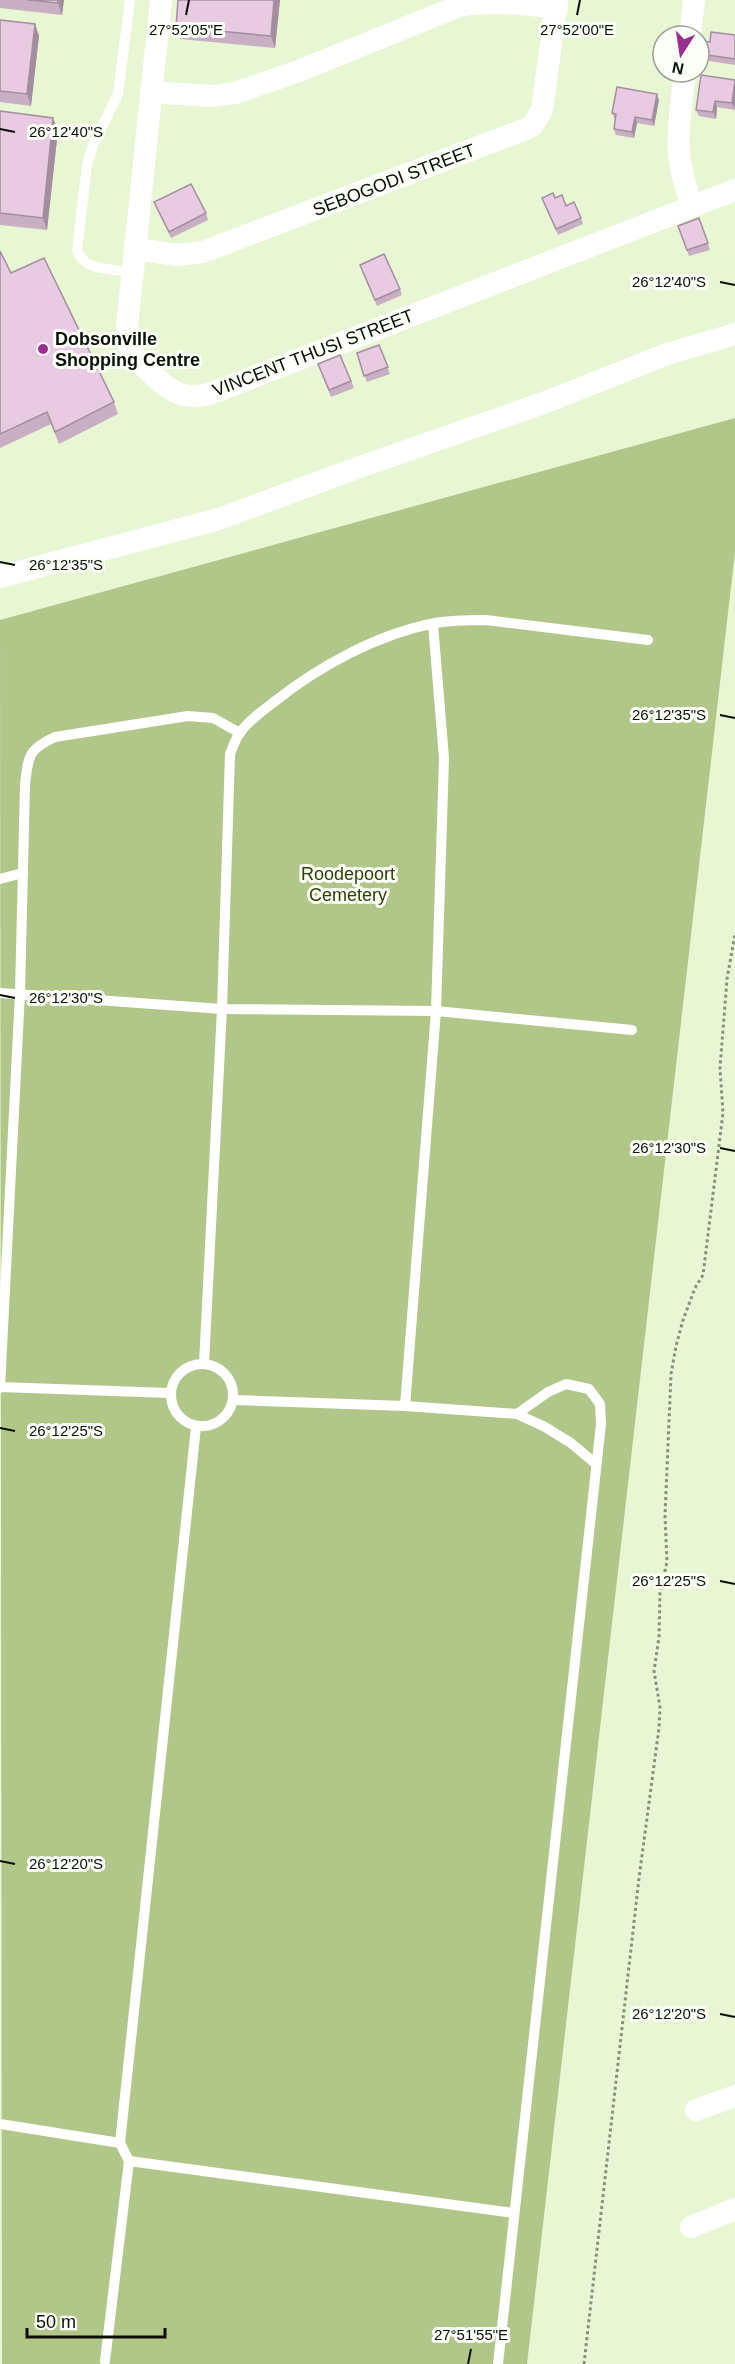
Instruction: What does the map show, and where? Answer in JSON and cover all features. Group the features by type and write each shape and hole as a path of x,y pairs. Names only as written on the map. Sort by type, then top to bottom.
{"street":[{"name":"VINCENT THUSI STREET","path":"161,0 127,327 128,343 132,351 179,394 195,397 213,393 735,190"},
{"path":"691,24 694,0"},
{"name":"SEBOGODI STREET","path":"136,249 177,255 203,252 533,125 542,111 557,4 488,1 459,6 296,72 235,93 212,96 151,90"},
{"path":"685,84 678,148 685,187 693,206"},
{"path":"0,577 219,519 546,402 667,354 735,334"},
{"path":"696,2110 735,2096"},
{"path":"691,2227 735,2210"}],"lane":[{"path":"130,0 118,94 93,145 87,165 77,250 85,263 101,268 132,272"},
{"path":"204,1364 222,1009 230,754 240,733 281,696 352,652 434,624 459,620 486,620 648,640"},
{"path":"405,1406 436,1011 444,758 434,624"},
{"path":"170,1393 0,1387 20,993 25,785 28,761 37,745 55,737 188,716 213,718 240,733"},
{"path":"0,879 23,873"},
{"path":"0,993 222,1009 436,1011 632,1030"},
{"path":"204,1364 214,1366 230,1380 234,1400 225,1418 207,1427 196,1426 188,1423 174,1411 170,1393 173,1383 185,1368 204,1364"},
{"path":"498,2364 601,1424 600,1404 589,1389 566,1384 548,1392 518,1414"},
{"path":"234,1400 405,1406 518,1414 571,1443 596,1464"},
{"path":"105,2361 129,2161 120,2143 196,1426"},
{"path":"0,2124 120,2143"},
{"path":"129,2161 514,2214"}],"path":[{"path":"584,2364 639,1878 659,1728 660,1707 654,1671 660,1593 667,1562 666,1482 671,1374 683,1320 695,1288 703,1275 723,1113 721,1056 727,979 735,934"}],"green space":[{"name":"Roodepoort Cemetery","path":"735,418 735,552 527,2364 2,2364 0,620"}],"building":[{"path":"28,0 58,0 58,3"},
{"path":"178,0 274,0 271,36 176,27"},
{"path":"0,20 35,24 27,94 0,91"},
{"path":"711,32 735,35 735,59 711,55"},
{"path":"711,76 735,80 732,103 715,101 713,112 696,110 700,84 711,84"},
{"path":"617,87 657,94 652,120 635,117 632,132 614,129 616,114 612,113"},
{"path":"0,111 53,118 43,218 0,213"},
{"path":"191,184 206,213 169,232 154,202"},
{"path":"553,193 555,198 562,195 566,206 574,202 581,218 556,229 542,198"},
{"path":"699,218 708,243 687,250 678,226"},
{"name":"Dobsonville Shopping Centre","path":"0,251 11,273 44,258 114,402 55,432 47,412 0,434"},
{"path":"384,254 400,289 375,300 360,265"},
{"path":"379,345 388,367 364,376 357,353"},
{"path":"340,355 351,381 329,390 318,364"}],"place":[{"name":"Dobsonville Shopping Centre","path":"43,349"}]}
